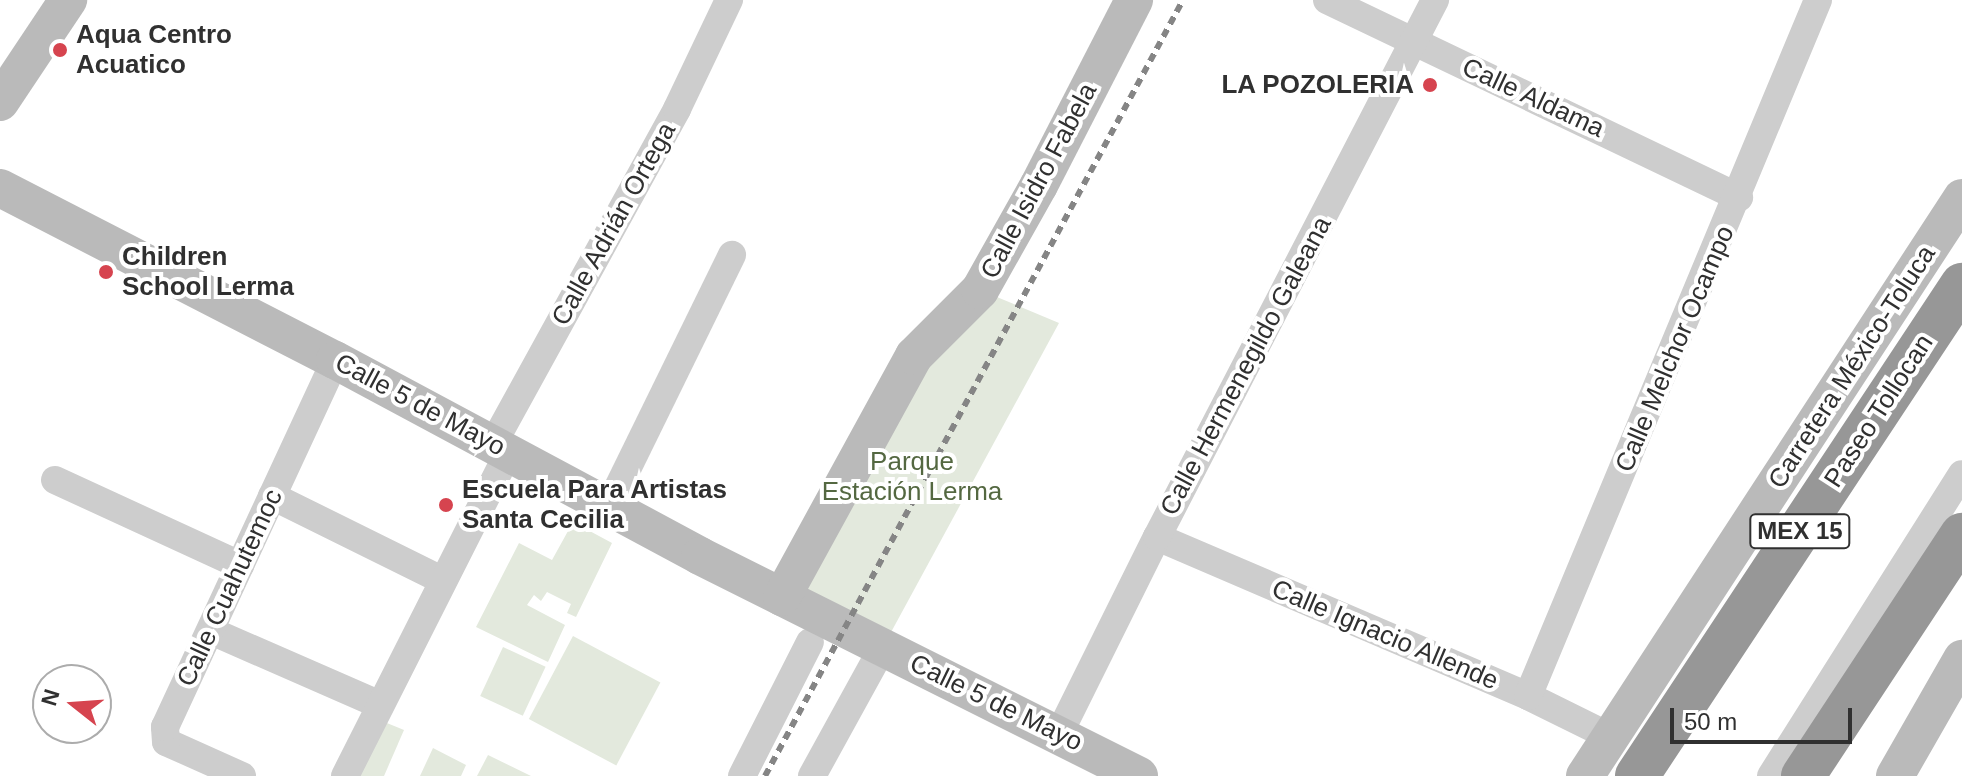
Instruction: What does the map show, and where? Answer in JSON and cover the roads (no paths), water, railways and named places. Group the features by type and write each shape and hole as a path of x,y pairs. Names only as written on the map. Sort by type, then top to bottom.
{"highway":[{"name":"Paseo Tollocan","path":"1637,776 1962,285"},
{"path":"1803,776 1962,535"}],"main road":[{"path":"0,102 68,0"},
{"name":"Calle Isidro Fabela","path":"782,597 914,356 980,290 1039,185 1134,0"},
{"name":"Calle 5 de Mayo","path":"0,188 335,360 608,508 1139,776"},
{"name":"Carretera México-Toluca","path":"1585,776 1962,198"},
{"path":"1895,776 1962,659"}],"street":[{"name":"Calle Adrián Ortega","path":"345,776 442,580 501,448 677,109 729,0"},
{"name":"Calle Aldama","path":"1327,0 1739,197"},
{"name":"Calle Hermenegildo Galeana","path":"1059,734 1157,537 1435,0"},
{"name":"Calle Melchor Ocampo","path":"1528,696 1739,197 1818,0"},
{"path":"608,508 732,255"},
{"name":"Calle Cuahutemoc","path":"242,776 166,742 165,727 335,360"},
{"path":"1771,776 1962,474"},
{"path":"55,480 240,565"},
{"path":"272,496 442,580"},
{"name":"Calle Ignacio Allende","path":"1157,537 1528,696 1611,737"},
{"path":"211,631 378,704"},
{"path":"742,776 810,642"},
{"path":"812,776 883,647"}],"railway":[{"path":"765,776 1183,0"}],"place":[{"name":"Aqua Centro Acuatico","path":"60,50"},
{"name":"LA POZOLERIA","path":"1430,85"},
{"name":"Children School Lerma","path":"106,272"},
{"name":"Escuela Para Artistas Santa Cecilia","path":"446,505"}],"park label":[{"name":"Parque Estación Lerma","path":"912,477"}]}
